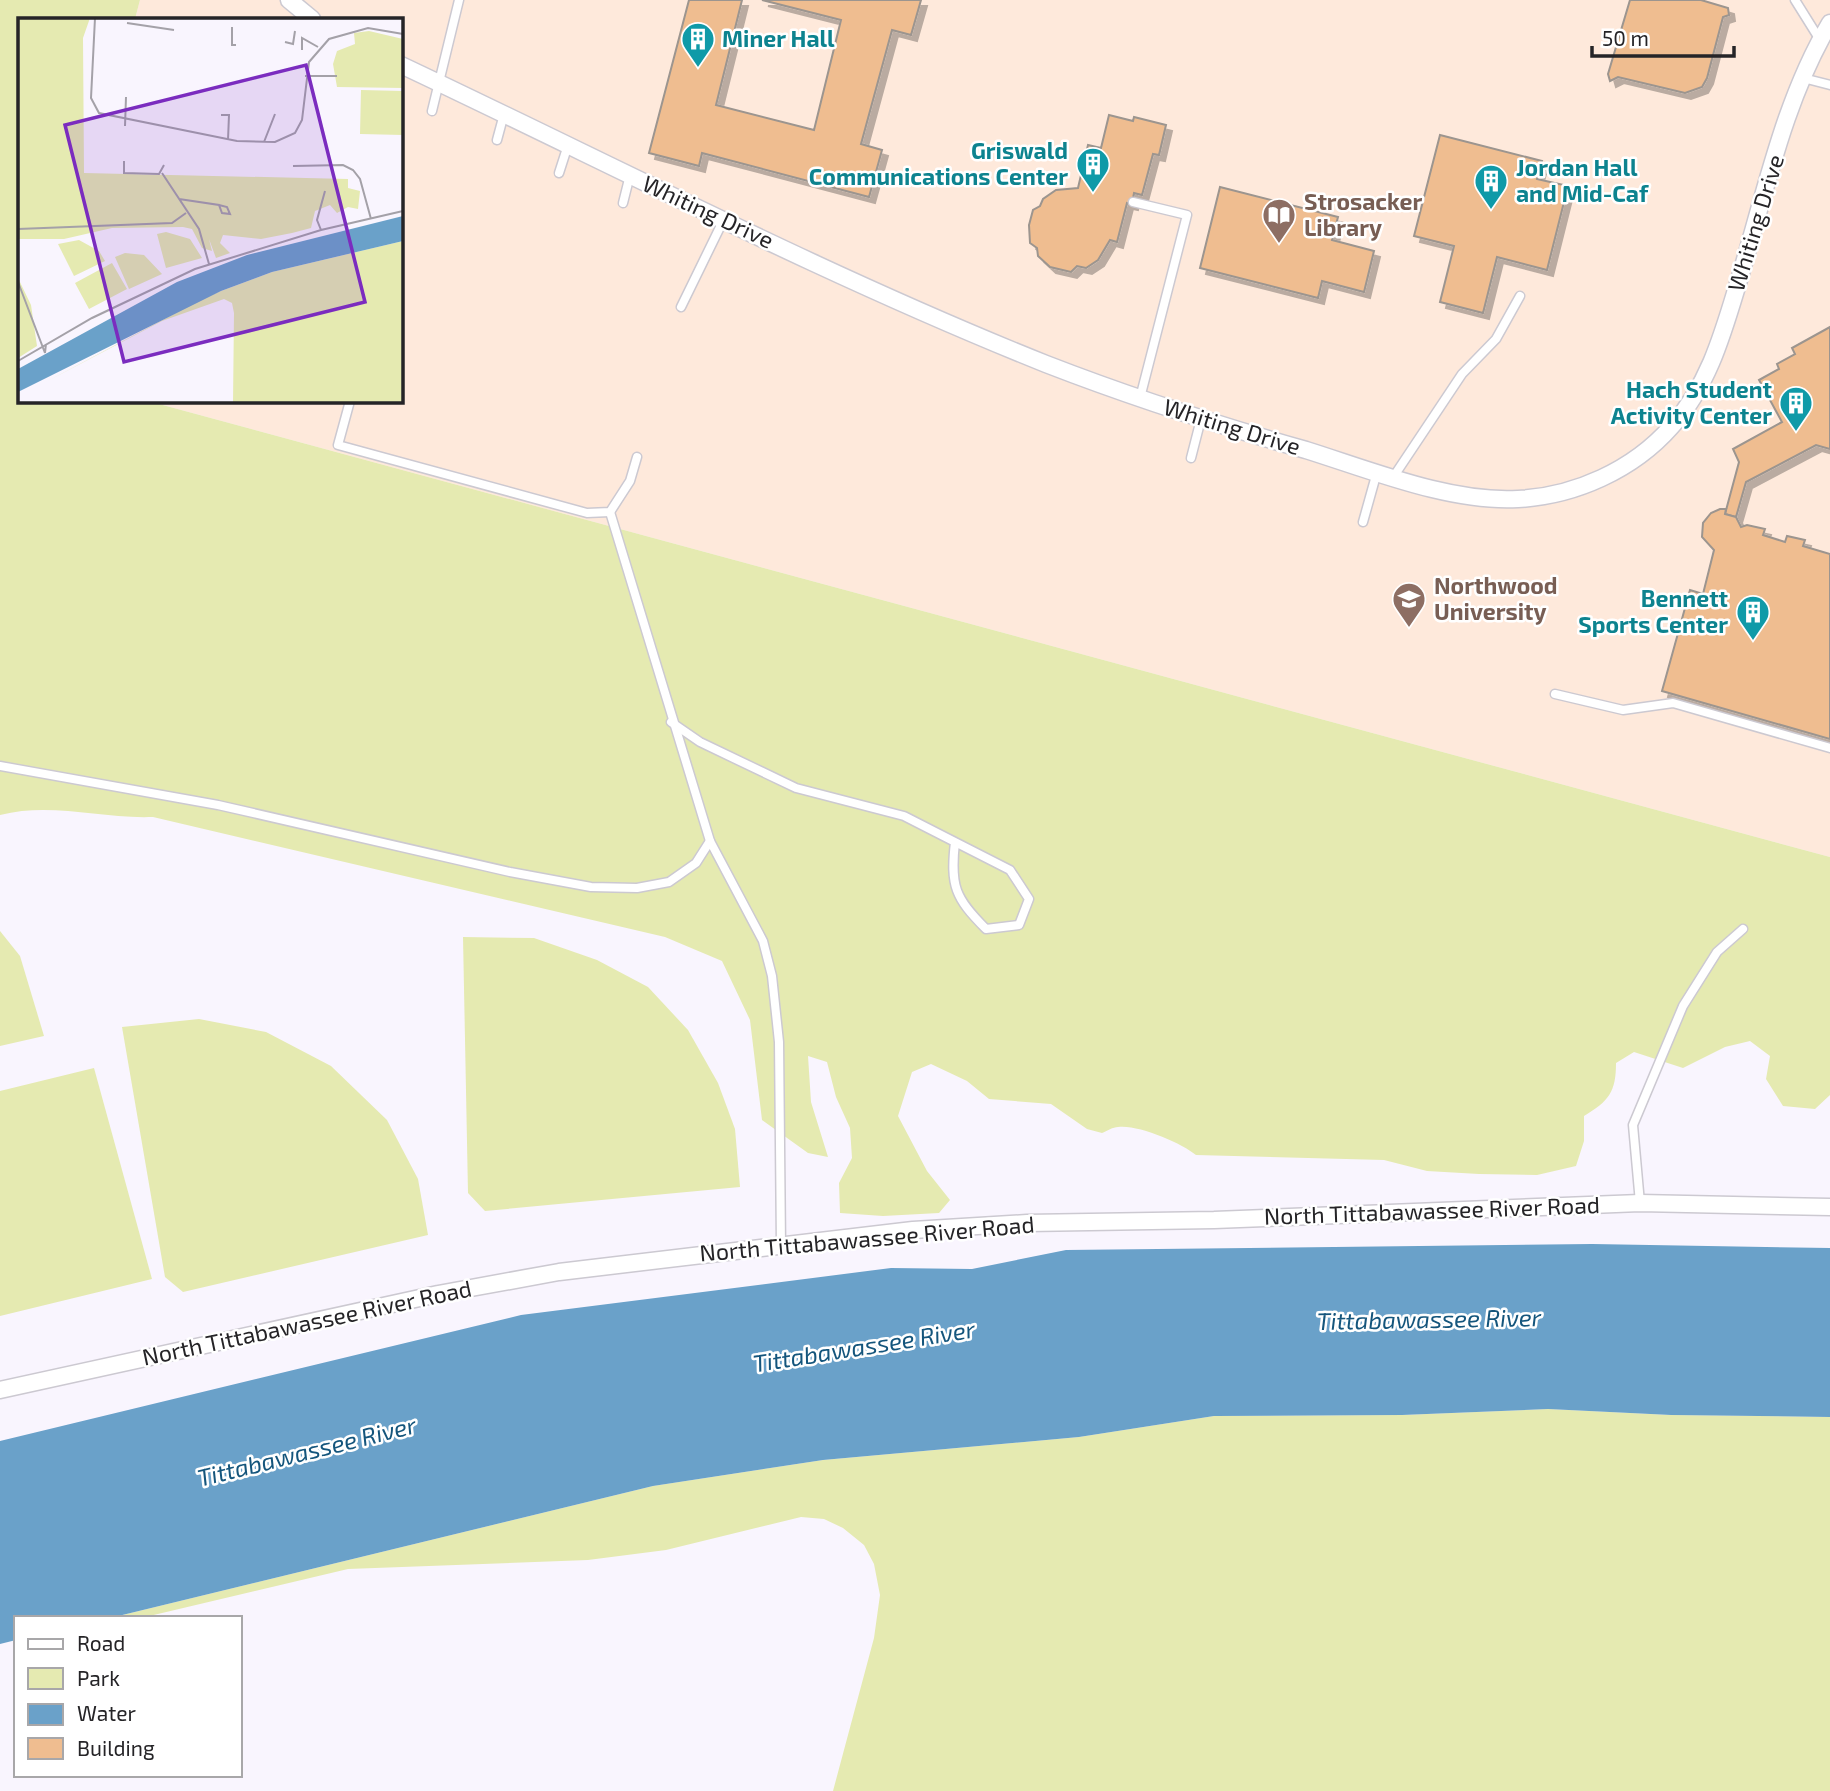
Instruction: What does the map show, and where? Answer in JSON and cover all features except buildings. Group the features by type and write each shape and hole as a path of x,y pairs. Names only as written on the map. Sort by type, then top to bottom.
{"street":[{"path":"289,0 311,18"},
{"name":"Whiting Drive","path":"402,65 892,298 1047,364 1201,419 1377,472 1479,496 1515,500 1564,493 1598,480 1630,462 1670,429 1705,382 1720,342 1792,106 1830,23"},
{"name":"North Tittabawassee River Road","path":"0,1390 425,1297 559,1272 913,1230 1027,1223 1214,1220 1640,1203 1830,1207"}],"lane":[{"path":"432,111 460,0"},
{"path":"1795,0 1820,40"},
{"path":"1803,78 1830,85"},
{"path":"497,140 504,114"},
{"path":"559,173 568,145"},
{"path":"623,202 630,174"},
{"path":"1133,202 1187,215 1140,398"},
{"path":"681,307 724,219"},
{"path":"1394,476 1462,374 1496,340 1520,296"},
{"path":"350,402 338,445 587,513 610,512"},
{"path":"1191,457 1201,419"},
{"path":"637,457 630,481 610,512 671,722 710,841 763,941 772,976 779,1042 781,1247"},
{"path":"1363,522 1377,472"},
{"path":"1555,694 1623,710 1673,704 1830,748"},
{"path":"671,722 700,742 796,788 904,816 1010,870 1029,899 1019,925 986,929 962,905 952,872 955,842"},
{"path":"0,766 218,805 510,872 591,887 637,888 669,882 696,863 710,841"},
{"path":"1640,1203 1633,1125 1683,1006 1717,952 1742,929"}],"shaded area":[{"name":"Northwood University","path":"140,0 1830,0 1830,857 152,402 402,402 402,18 135,18"}],"green space":[{"path":"0,0 140,0 135,18 18,18 18,402 152,402 1830,857 1830,1095 1815,1109 1783,1106 1766,1079 1770,1056 1750,1041 1725,1047 1683,1068 1634,1052 1616,1063 1615,1081 1609,1095 1584,1116 1584,1141 1576,1166 1537,1175 1479,1174 1427,1171 1384,1160 1196,1155 1170,1140 1136,1128 1116,1127 1102,1133 1087,1129 1051,1104 989,1099 967,1081 931,1064 912,1072 898,1116 927,1171 950,1200 939,1213 883,1216 840,1213 839,1183 852,1158 850,1128 836,1097 827,1062 808,1056 811,1102 828,1157 808,1153 762,1120 750,1020 722,961 665,937 153,817 57,810 19,811 0,815"},
{"path":"0,931 20,956 44,1036 0,1046"},
{"path":"463,937 534,938 597,960 648,987 688,1030 718,1083 735,1129 740,1187 485,1211 468,1193"},
{"path":"199,1019 266,1032 331,1066 387,1120 418,1179 428,1235 183,1292 165,1277 122,1027"},
{"path":"94,1068 152,1279 0,1316 0,1091"},
{"path":"1548,1409 1671,1415 1830,1417 1830,1791 833,1791 874,1638 880,1595 874,1564 864,1545 843,1528 824,1519 801,1517 666,1550 588,1560 348,1569 149,1616 118,1616 653,1486 823,1460 1079,1437 1214,1416 1402,1415"}],"water":[{"name":"Tittabawassee River","path":"1592,1244 1830,1248 1830,1417 1671,1415 1548,1409 1402,1415 1214,1416 1079,1437 823,1460 653,1486 118,1616 14,1616 14,1640 0,1644 0,1441 521,1315 891,1268 972,1269 1066,1250"}],"place":[{"name":"Miner Hall","path":"698,69"},
{"name":"Griswald Communications Center","path":"1093,194"},
{"name":"Jordan Hall and Mid-Caf","path":"1491,211"},
{"name":"Strosacker Library","path":"1279,245"},
{"name":"Hach Student Activity Center","path":"1796,433"},
{"name":"Northwood University","path":"1409,629"},
{"name":"Bennett Sports Center","path":"1753,642"}]}
